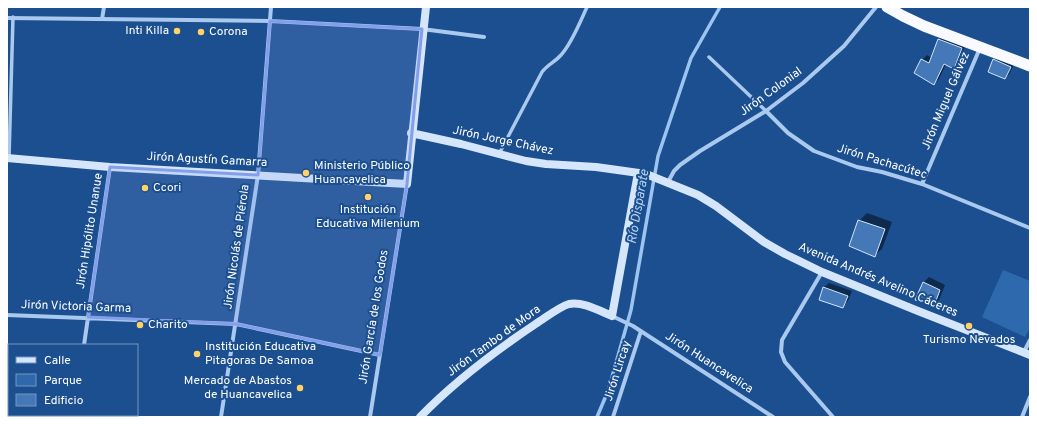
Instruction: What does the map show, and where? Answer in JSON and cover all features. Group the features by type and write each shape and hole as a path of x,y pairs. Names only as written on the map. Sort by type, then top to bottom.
{"highway":[{"path":"887,7 924,26 1030,66"}],"main road":[{"name":"Jirón García de los Godos","path":"407,184 422,29 426,7"},
{"name":"Jirón Jorge Chávez","path":"411,133 526,161 546,164 596,167 642,174"},
{"name":"Jirón Agustín Gamarra","path":"8,158 110,167 407,184"},
{"name":"Avenida Andrés Avelino Cáceres","path":"642,174 665,181 698,195 716,206 764,242 822,272 1027,353"},
{"path":"612,316 642,174"},
{"name":"Jirón Tambo de Mora","path":"420,417 436,400 507,343 568,304 580,304 612,316"}],"street":[{"path":"102,19 104,7"},
{"name":"Jirón Nicolás de Piérola","path":"221,417 258,175 271,7"},
{"path":"499,154 542,72 548,65 561,56 567,48 587,7"},
{"name":"Jirón Colonial","path":"665,181 680,165 700,151 766,111 803,83 844,46 876,7"},
{"path":"8,158 13,17"},
{"path":"7,18 270,21 422,29 484,37"},
{"name":"Jirón Miguel Gálvez","path":"922,184 980,48"},
{"name":"Jirón Pachacútec","path":"709,57 788,133 814,151 857,167 882,172 922,184 1030,228"},
{"name":"Jirón Hipólito Unanue","path":"84,344 110,167"},
{"name":"Jirón García de los Godos","path":"370,417 407,184"},
{"path":"822,272 782,340 781,352 785,362 833,417"},
{"name":"Jirón Victoria Garma","path":"7,315 236,324 380,355"},
{"name":"Jirón Tambo de Mora","path":"612,316 633,326"},
{"name":"Jirón Huancavelica","path":"633,326 773,417"},
{"name":"Jirón Lircay","path":"613,417 641,331"},
{"path":"1027,353 1030,340"},
{"path":"1022,417 1030,397"}],"highlighted area":[{"path":"270,21 422,29 407,184 380,355 236,324 88,317 110,167 258,175"}],"green space":[{"path":"1003,270 1030,281 1030,328 1025,337 982,317"}],"building":[{"path":"938,39 962,48 954,69 944,64 934,85 914,73 921,59 929,63"},
{"path":"993,59 1011,67 1005,79 988,72"},
{"path":"858,220 885,229 875,257 849,246"},
{"path":"923,282 940,290 934,306 915,300"},
{"path":"823,287 848,296 843,308 819,300"}],"waterway":[{"name":"Río Disparate","path":"597,417 608,391 631,310 658,156 691,58 720,7"}],"place":[{"name":"Inti Killa","path":"177,31"},
{"name":"Corona","path":"201,32"},
{"name":"Ministerio Público Huancavelica","path":"306,173"},
{"name":"Ccori","path":"145,188"},
{"name":"Institución Educativa Milenium","path":"368,197"},
{"name":"Charito","path":"140,325"},
{"name":"Turismo Nevados","path":"969,326"},
{"name":"Institución Educativa Pitagoras De Samoa","path":"197,354"},
{"name":"Mercado de Abastos de Huancavelica","path":"300,388"}]}
